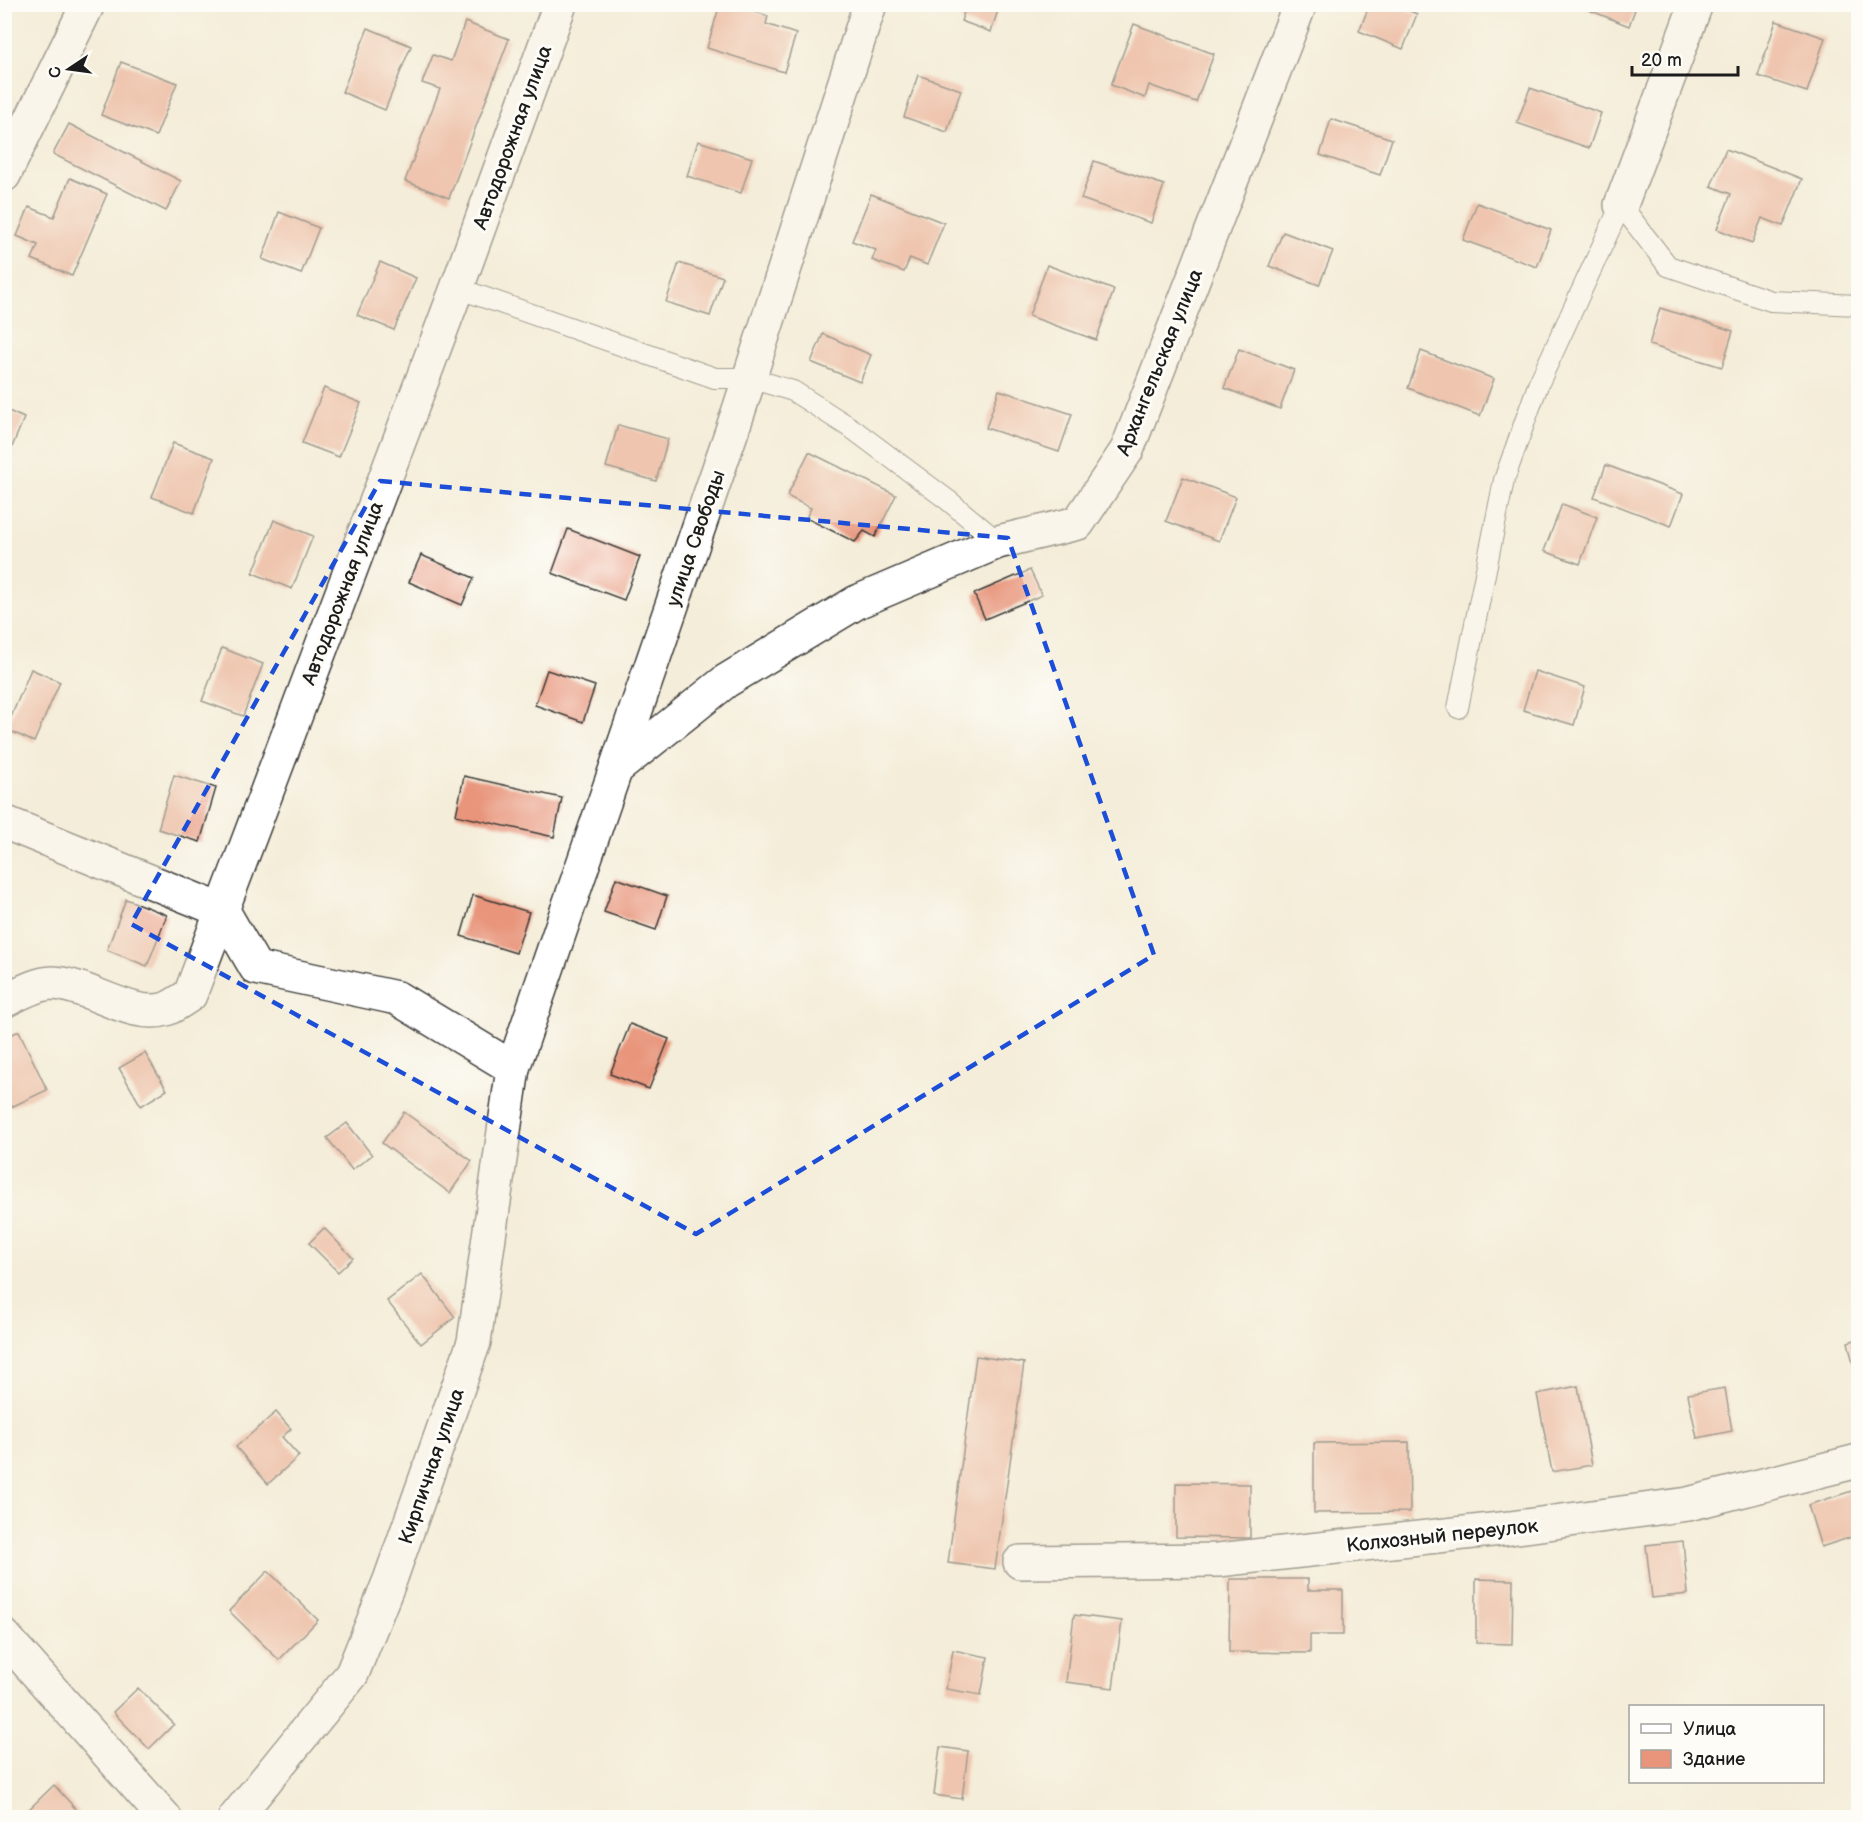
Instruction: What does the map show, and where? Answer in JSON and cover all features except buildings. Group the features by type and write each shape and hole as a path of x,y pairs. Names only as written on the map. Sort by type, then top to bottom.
{"street":[{"path":"4,175 88,4"},
{"name":"Автодорожная улица","path":"4,1001 22,992 52,983 93,993 127,1008 164,1010 190,995 457,288 560,4"},
{"name":"улица Свободы","path":"513,1068 750,378 870,4"},
{"name":"Архангельская улица","path":"617,768 726,681 857,602 998,542 1078,523 1127,450 1300,4"},
{"path":"1621,206 1696,4"},
{"path":"4,822 223,910 256,968 397,998 513,1068"},
{"name":"Кирпичная улица","path":"235,1818 352,1674 390,1580 474,1342 513,1068"},
{"name":"Колхозный переулок","path":"1020,1562 1218,1560 1510,1528 1688,1504 1858,1461"},
{"path":"4,1636 165,1818"}],"lane":[{"path":"1458,708 1504,480 1538,385 1621,206 1668,266 1771,301 1858,305"},
{"path":"457,288 715,378 750,378 793,391 855,430 949,501 998,542"}],"highlighted area":[{"path":"380,481 1008,538 1154,955 696,1234 131,924"}]}
